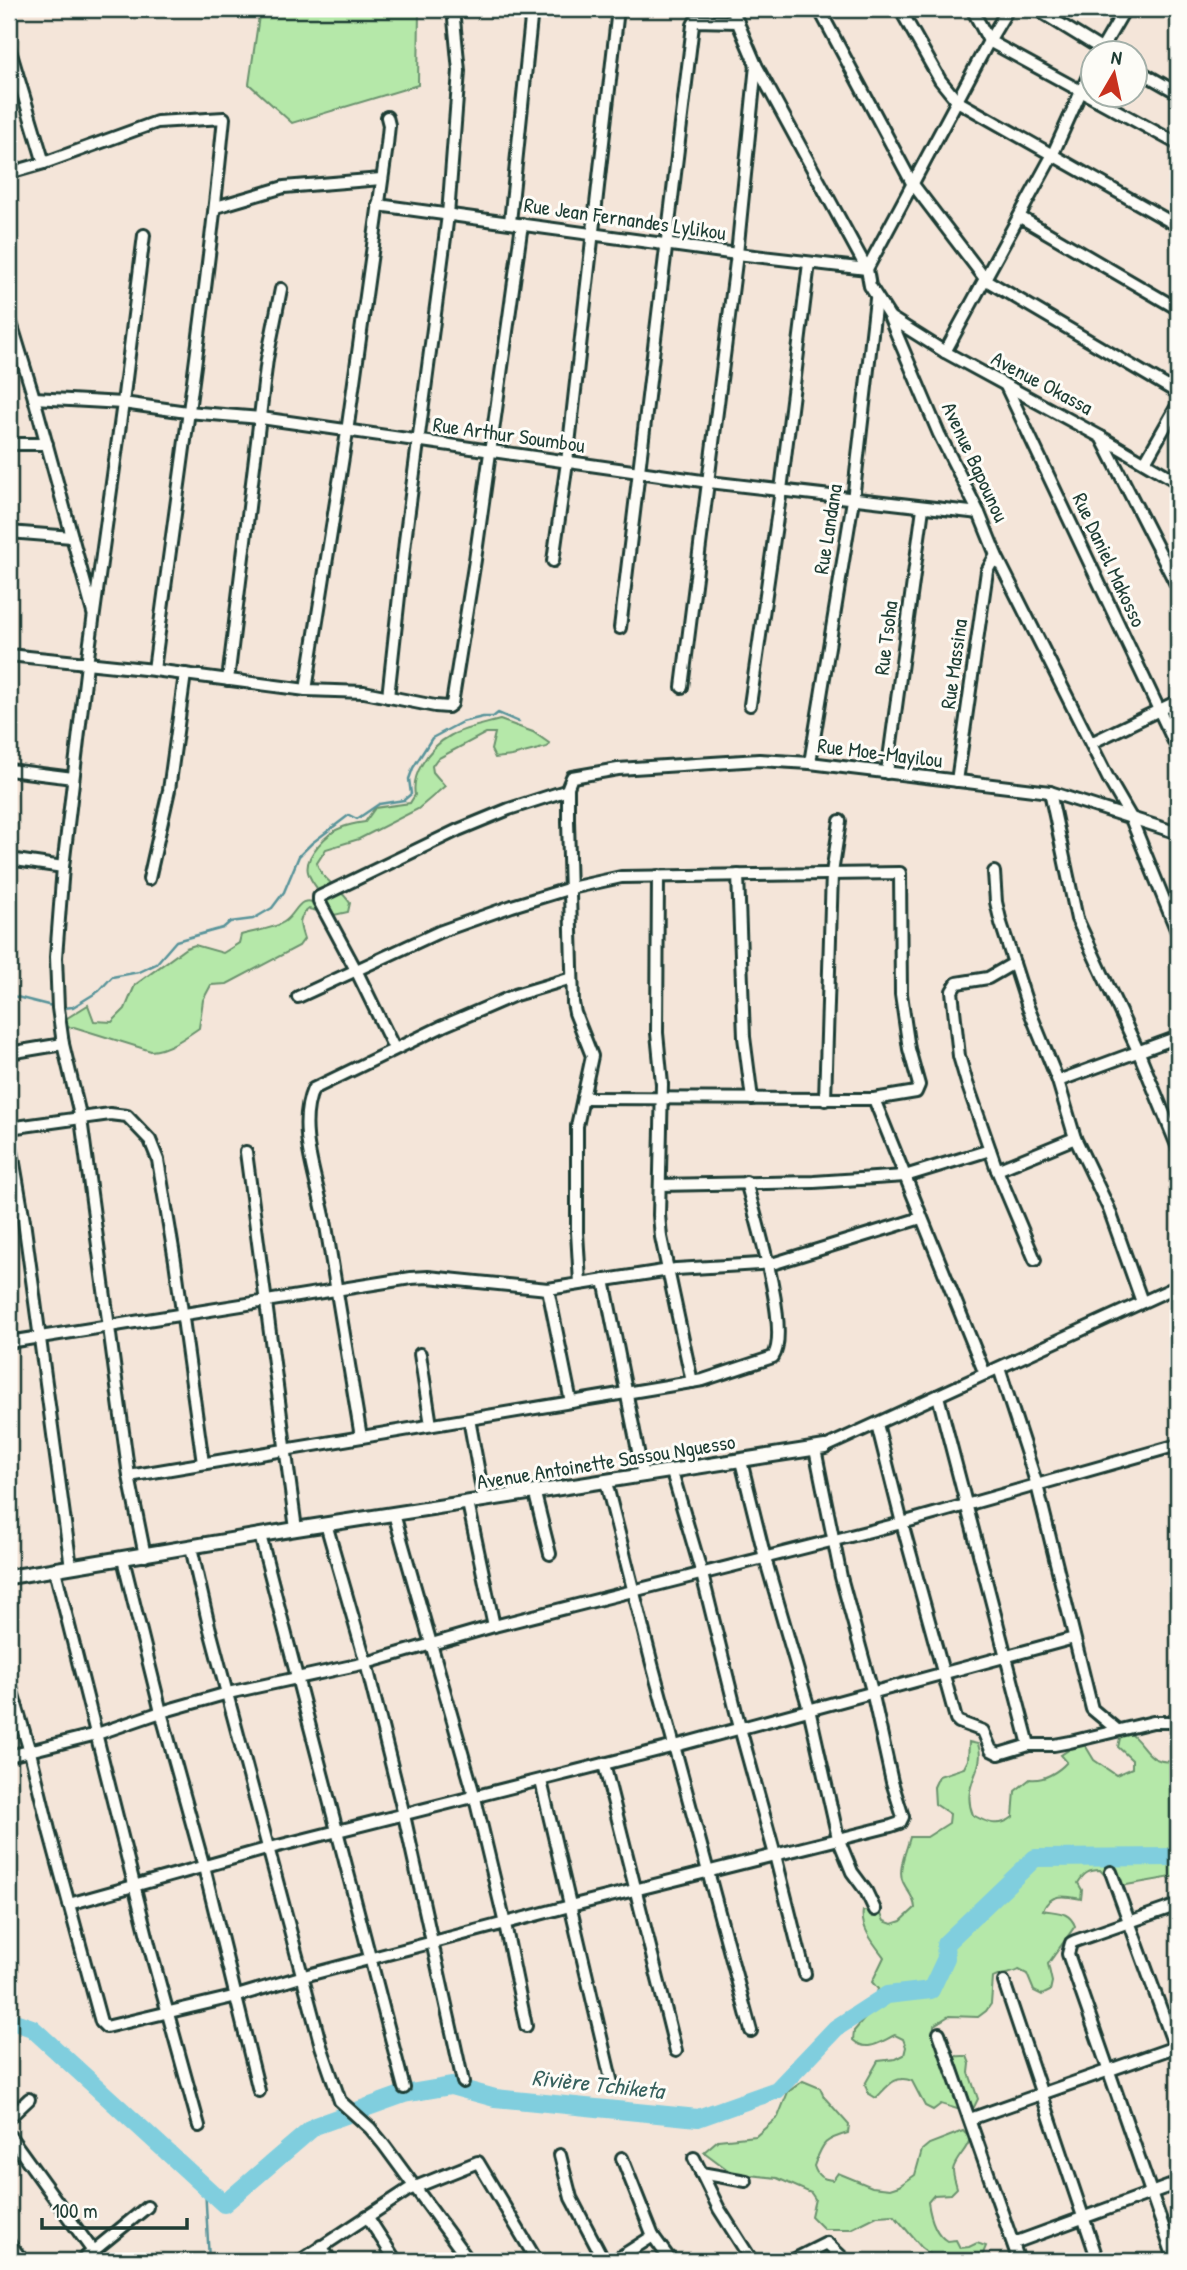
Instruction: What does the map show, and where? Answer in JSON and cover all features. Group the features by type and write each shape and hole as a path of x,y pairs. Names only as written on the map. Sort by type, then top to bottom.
{"street":[{"path":"388,697 448,215 459,71 453,9"},
{"path":"510,222 533,9"},
{"path":"553,561 567,462 618,9"},
{"name":"Avenue Bapounou","path":"732,9 757,65 867,269 870,286 889,316 939,434 996,555 1130,816 1178,934"},
{"path":"819,9 912,183 986,280 1178,393"},
{"path":"900,9 940,80 957,101 1178,226"},
{"path":"972,9 989,41 1078,87"},
{"path":"867,269 1008,9"},
{"path":"1036,9 1081,38"},
{"path":"1110,38 1125,9"},
{"path":"620,628 693,25 695,21 701,20 738,22"},
{"path":"9,47 44,163"},
{"path":"682,687 737,254 757,65"},
{"path":"1148,76 1178,93"},
{"path":"945,352 1052,156 1078,96"},
{"path":"1115,108 1178,144"},
{"path":"306,690 347,432 379,205 389,125 387,117"},
{"path":"9,173 158,122 224,118 216,207 154,670"},
{"path":"216,207 284,187 381,179"},
{"name":"Rue Jean Fernandes Lylikou","path":"379,205 666,245 867,269"},
{"path":"1020,217 1178,309"},
{"path":"9,655 306,690 348,691 447,707 455,699 522,224"},
{"path":"144,235 73,778 56,957 63,1044 81,1119 129,1476 145,1556"},
{"path":"750,705 781,491 809,263"},
{"path":"228,680 267,359 281,289"},
{"name":"Rue Landana","path":"810,763 853,500 876,299"},
{"path":"9,316 94,619"},
{"name":"Avenue Okassa","path":"889,316 945,352 1178,482"},
{"name":"Rue Daniel Makosso","path":"1006,386 1178,750"},
{"name":"Rue Arthur Soumbou","path":"34,398 124,403 261,418 491,453 709,482 978,513"},
{"path":"1145,462 1178,404"},
{"path":"1101,437 1178,588"},
{"path":"9,444 47,444"},
{"name":"Rue Tsoha","path":"887,774 922,508"},
{"path":"9,532 72,537"},
{"name":"Rue Massina","path":"957,782 987,571 996,555"},
{"path":"149,879 169,790 185,674"},
{"path":"1091,743 1178,701"},
{"name":"Rue Moe-Mayilou","path":"568,790 572,777 618,769 759,760 810,763 1050,792 1178,833"},
{"path":"9,770 73,778"},
{"path":"394,1048 319,897 458,830 509,809 568,790 575,1013 592,1056 577,1126 580,1283"},
{"path":"1050,792 1077,919 1139,1053 1178,1148"},
{"path":"825,1100 832,873 840,821"},
{"path":"9,859 63,867"},
{"path":"994,872 996,902 1028,1007 1058,1081 1075,1138 1109,1209 1142,1302"},
{"path":"298,997 439,932 571,888 621,877 900,873 901,994 909,1049 919,1085 916,1092 874,1099 825,1100 583,1098"},
{"path":"738,875 744,1037 752,1100"},
{"path":"658,876 657,1033 662,1099 660,1237 692,1382"},
{"path":"1014,963 982,980 957,983 951,991 959,1056 997,1170 1035,1260"},
{"path":"361,1437 321,1197 309,1148 309,1100 313,1089 394,1048 515,995 572,978"},
{"path":"1058,1081 1178,1037"},
{"path":"9,1053 63,1044"},
{"path":"874,1099 985,1374"},
{"path":"9,1128 110,1114 127,1116 150,1140 158,1160 203,1463"},
{"path":"9,1134 71,1567"},
{"path":"997,1170 1075,1138"},
{"path":"660,1185 814,1182 905,1176 990,1150"},
{"path":"246,1152 296,1529"},
{"path":"129,1476 692,1382 773,1357 777,1352 774,1294 746,1182"},
{"path":"9,1342 428,1277 548,1289 667,1270 767,1263 921,1217"},
{"path":"604,1280 643,1476"},
{"name":"Avenue Antoinette Sassou Nguesso","path":"9,1577 326,1524 535,1494 820,1448 1178,1286"},
{"path":"548,1289 571,1402"},
{"path":"420,1354 431,1425"},
{"path":"999,1368 1037,1485 1092,1709 1116,1729"},
{"path":"938,1396 1029,1745"},
{"path":"469,1419 484,1500"},
{"path":"877,1424 959,1722 983,1731 994,1753 999,1754 1029,1745 1054,1745 1153,1722 1178,1722"},
{"path":"9,1756 97,1734 228,1693 366,1662 494,1626 835,1540 1178,1445"},
{"path":"9,1681 103,2025 110,2028 570,1906 891,1826 900,1822 903,1816 892,1782 872,1691 841,1577 820,1448"},
{"path":"741,1461 765,1558 809,1709 838,1838 852,1872 866,1891 875,1910"},
{"path":"672,1472 702,1574 805,1974"},
{"path":"606,1482 751,2031"},
{"path":"535,1494 550,1554"},
{"path":"468,1503 494,1626"},
{"path":"394,1514 475,1798 526,2026"},
{"path":"326,1524 366,1662 404,1815 463,2082"},
{"path":"260,1535 404,2088"},
{"path":"191,1547 209,1626 321,2046 340,2101 370,2128 469,2261"},
{"path":"123,1559 237,1996 259,2091"},
{"path":"55,1570 150,1952 199,2126"},
{"path":"69,1904 270,1848 675,1746 1074,1637"},
{"path":"604,1764 676,2052"},
{"path":"541,1781 612,2088"},
{"path":"970,2119 1109,2070 1177,2050 1111,1872"},
{"path":"1175,2261 1068,1954 1069,1947 1075,1941 1178,1906"},
{"path":"1004,1982 1098,2261"},
{"path":"939,2033 1020,2261"},
{"path":"9,2118 29,2099"},
{"path":"9,2135 97,2257"},
{"path":"560,2155 571,2198 604,2261"},
{"path":"622,2158 653,2236 671,2261"},
{"path":"694,2158 723,2217 752,2261"},
{"path":"300,2261 414,2188 478,2162 537,2261"},
{"path":"701,2174 746,2181"},
{"path":"1014,2244 1178,2183"},
{"path":"81,2261 97,2257 147,2207"},
{"path":"367,2216 396,2261"},
{"path":"614,2261 653,2236"},
{"path":"9,2243 23,2261"},
{"path":"791,2261 810,2257 827,2243 846,2261"},
{"path":"321,2246 331,2261"}],"green space":[{"path":"260,9 419,9 418,85 292,123 249,84"},
{"path":"500,720 533,732 549,743 547,747 495,758 491,750 495,733 486,733 437,759 432,766 433,772 445,786 418,809 359,839 326,849 317,863 323,874 350,903 348,912 334,915 309,909 301,919 304,939 299,946 227,984 211,985 203,1000 199,1028 170,1046 151,1051 74,1027 65,1028 64,1020 88,1005 94,1021 112,1022 125,1009 135,985 186,948 195,945 223,953 239,943 241,935 284,922 302,903 306,901 319,904 323,896 310,879 308,866 313,852 324,839 343,827 365,822 375,808 410,803 415,795 418,772 437,745 455,733"},
{"path":"1128,1732 1153,1758 1168,1762 1178,1760 1178,1876 1121,1886 1112,1883 1100,1870 1087,1873 1078,1883 1082,1890 1081,1899 1064,1896 1055,1898 1046,1904 1043,1910 1066,1915 1075,1926 1048,1964 1052,1982 1050,1991 1042,1995 1034,1991 1027,1974 1019,1970 1000,1975 993,1978 991,2004 986,2011 978,2017 949,2016 934,2025 935,2038 945,2053 951,2056 967,2056 969,2073 978,2099 974,2107 967,2112 941,2104 933,2110 925,2106 912,2081 906,2079 892,2082 876,2098 868,2093 865,2084 878,2061 904,2055 906,2047 903,2039 895,2035 868,2046 853,2040 854,2031 872,2010 878,1989 872,1982 884,1957 866,1929 863,1911 880,1912 884,1921 892,1924 901,1921 915,1908 901,1877 902,1866 910,1837 927,1837 949,1823 950,1814 935,1804 934,1787 939,1776 964,1768 968,1760 969,1742 978,1744 979,1762 970,1794 973,1815 988,1822 1003,1822 1013,1817 1015,1791 1030,1779 1045,1777 1059,1769 1067,1762 1061,1755 1076,1745 1085,1745 1094,1760 1116,1775 1132,1768 1132,1760 1118,1747 1120,1738"},
{"path":"803,2081 820,2088 824,2097 849,2125 848,2133 825,2144 814,2166 818,2175 826,2179 833,2180 838,2173 872,2187 890,2189 915,2175 922,2150 929,2144 963,2131 970,2138 953,2170 957,2188 951,2194 934,2195 928,2202 934,2224 943,2238 947,2241 956,2240 960,2248 977,2243 986,2246 980,2261 939,2261 921,2247 894,2215 877,2216 851,2229 824,2229 811,2216 815,2199 811,2193 777,2178 732,2173 704,2152 718,2140 756,2136 778,2117 788,2092"}],"waterway":[{"path":"63,1008 73,1007 99,991 112,977 139,972 156,964 176,941 223,928 230,922 253,919 272,908 284,892 299,856 312,843 349,815 357,819 379,804 404,800 411,794 409,779 413,768 432,738 462,722 493,717 498,713 519,722"},
{"path":"9,995 56,1007"},
{"name":"Rivière Tchiketa","path":"9,2020 32,2028 224,2204 315,2126 404,2094 451,2086 495,2098 698,2118 777,2090 836,2028 887,1995 931,1990 946,1958 945,1944 1035,1858 1178,1857"},
{"path":"205,2186 209,2261"}]}
